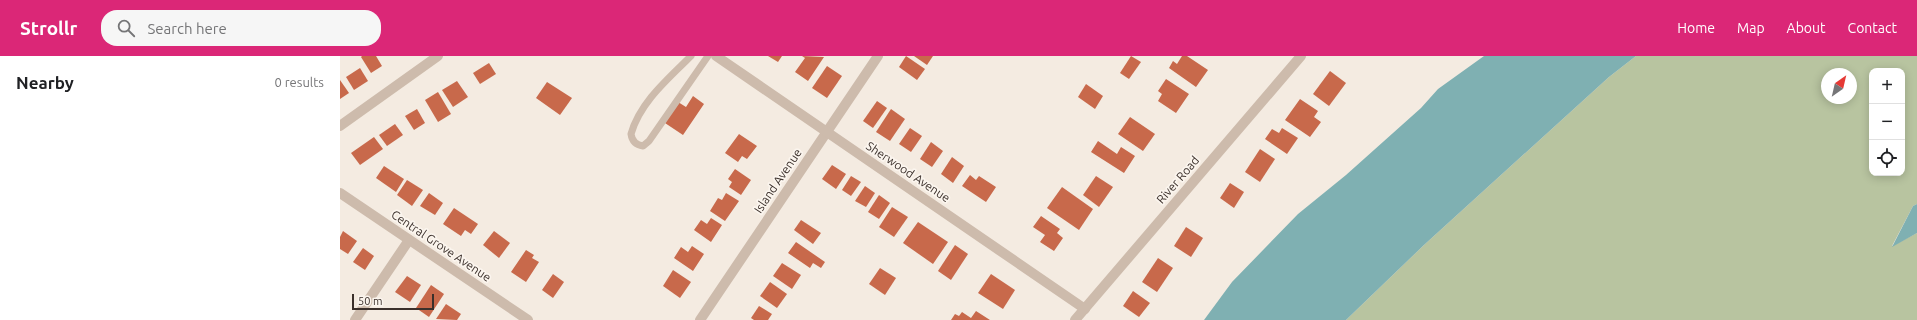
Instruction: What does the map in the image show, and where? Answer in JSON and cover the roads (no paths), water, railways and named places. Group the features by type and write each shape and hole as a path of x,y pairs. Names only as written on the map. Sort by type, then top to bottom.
{"street":[{"path":"340,126 438,56"},
{"name":"Sherwood Avenue","path":"716,56 1085,309"},
{"name":"Island Avenue","path":"700,320 878,56"},
{"name":"River Road","path":"1075,320 1301,56"},
{"name":"Central Grove Avenue","path":"340,193 528,320"},
{"path":"355,320 408,240"}],"lane":[{"path":"691,56 660,87 642,111 631,134 634,142 643,146 649,141 708,56"}],"water":[{"path":"1484,56 1636,56 1609,77 1424,245 1346,320 1204,320 1232,282 1298,214 1346,175 1421,108 1438,89"},
{"path":"1917,204 1917,233 1892,247 1913,206"}]}
